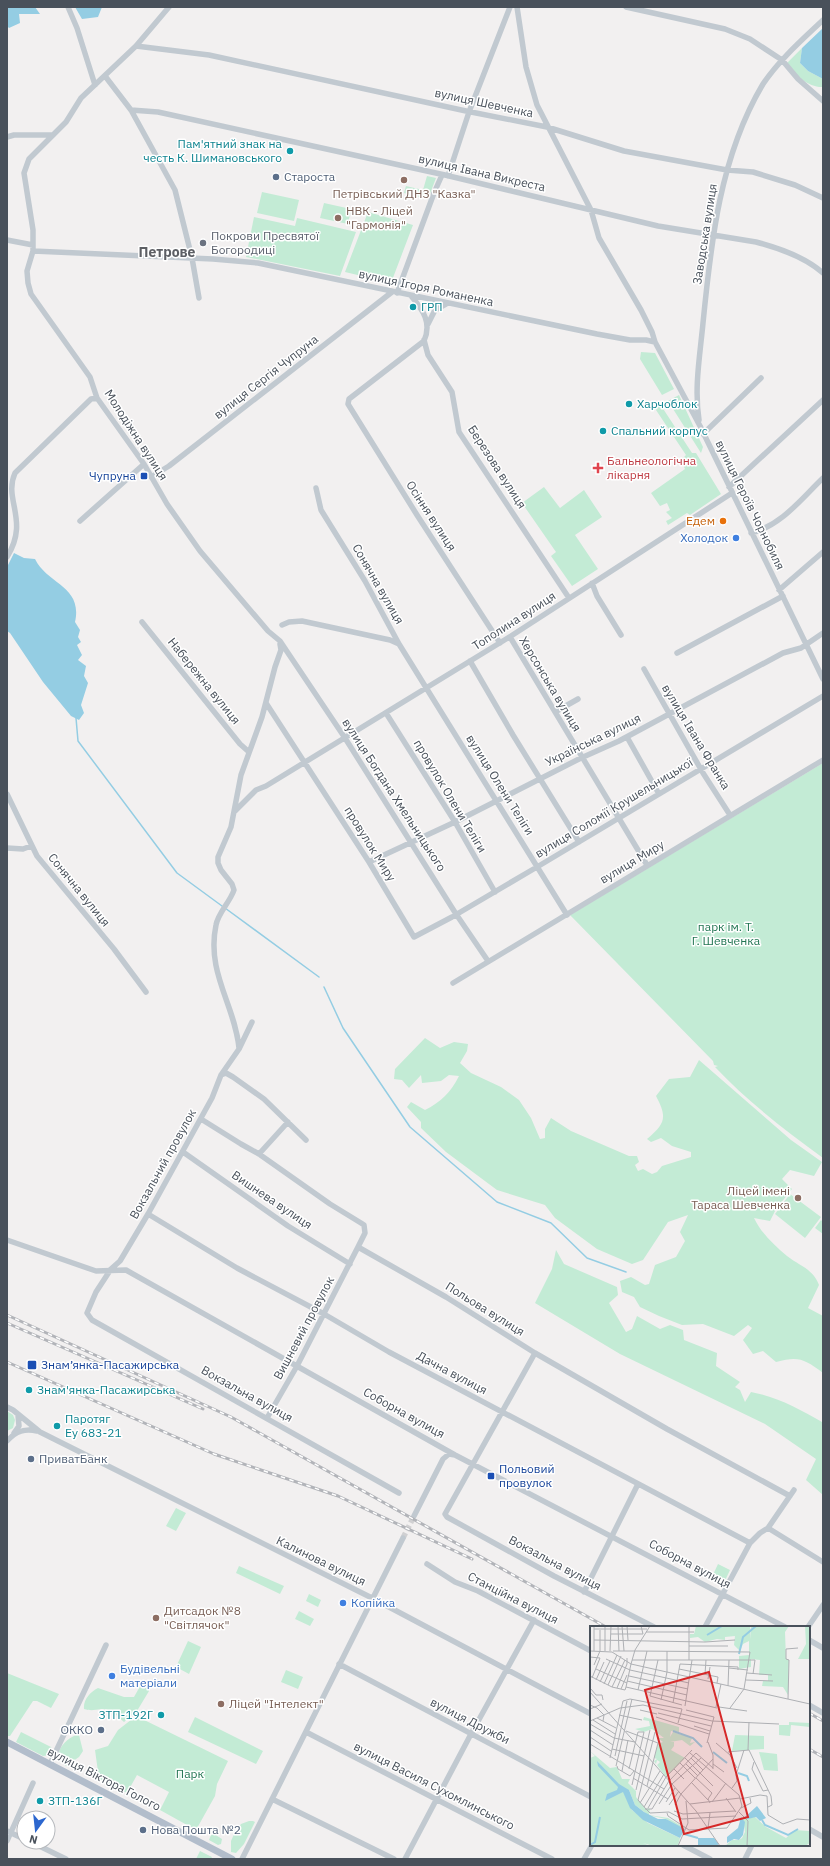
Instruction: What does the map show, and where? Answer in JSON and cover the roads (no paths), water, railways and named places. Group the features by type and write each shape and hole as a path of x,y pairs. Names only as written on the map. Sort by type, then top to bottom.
{"main road":[{"name":"вулиця Віктора Голого","path":"7,1742 232,1859"}],"street":[{"path":"68,7 77,28 95,85"},
{"name":"Молодіжна вулиця","path":"169,7 136,46 81,98 66,122 31,155 24,173 33,230 33,248 27,271 31,294 90,377 97,398 144,464 167,504 200,550 268,631 280,641"},
{"path":"395,293 434,193 445,175 510,7"},
{"name":"вулиця Героїв Чорнобиля","path":"517,7 529,83 547,127 591,210 599,238 641,310 652,332 655,342 700,426 823,680"},
{"path":"626,7 725,28 750,39 782,60 798,79 823,101"},
{"name":"Заводська вулиця","path":"700,426 697,411 698,382 714,235 727,170 735,144 754,100 772,72 782,60 823,20"},
{"name":"вулиця Шевченка","path":"136,46 209,55 469,112 547,127 624,151 727,170 754,172 795,185 823,198"},
{"path":"105,76 131,110 175,190 192,258 199,298"},
{"name":"вулиця Івана Викреста","path":"131,110 158,112 445,175 658,226 770,246 805,261 823,273"},
{"path":"7,137 14,135 53,135"},
{"name":"вулиця Ігоря Романенка","path":"7,240 33,248 258,263 446,304 630,340 646,340 655,342"},
{"name":"вулиця Сергія Чупруна","path":"151,477 169,466 395,293"},
{"path":"412,296 425,316 428,324"},
{"path":"424,340 428,324 435,310 446,304"},
{"name":"Осіння вулиця","path":"424,340 421,345 393,364 349,399 350,409 500,643"},
{"name":"Березова вулиця","path":"424,340 428,356 452,392 459,432 569,598"},
{"path":"703,434 761,378"},
{"path":"7,557 15,542 18,530 12,488 13,478 18,469 91,399 97,398"},
{"path":"729,487 823,400"},
{"path":"80,521 144,464"},
{"path":"751,533 765,529 777,522 823,478"},
{"name":"Сонячна вулиця","path":"316,488 321,510 365,581 399,644 428,688"},
{"name":"Тополина вулиця","path":"305,763 510,637 732,493"},
{"path":"779,590 823,552"},
{"path":"592,583 621,635"},
{"path":"678,653 782,596"},
{"path":"282,626 289,622 302,621 390,640 399,644"},
{"name":"Набережна вулиця","path":"142,622 240,744 249,752"},
{"name":"Українська вулиця","path":"369,862 455,822 581,758 627,737 783,653 806,645 823,633"},
{"name":"Херсонська вулиця","path":"510,637 581,758 647,865"},
{"path":"239,1049 235,1029 218,981 213,944 216,923 234,890 232,884 218,863 218,857 231,826 241,775 266,703 281,650 280,641"},
{"name":"вулиця Богдана Хмельницького","path":"280,641 345,738 456,914 488,961"},
{"path":"470,661 539,779 579,842"},
{"name":"вулиця Івана Франка","path":"644,669 669,714 730,815"},
{"name":"вулиця Олени Теліги","path":"428,688 567,915"},
{"name":"вулиця Соломії Крушельницької","path":"415,937 495,892 823,696"},
{"path":"555,712 578,699"},
{"name":"провулок Миру","path":"266,703 369,862 411,934 415,937"},
{"name":"провулок Олени Теліги","path":"386,713 455,822 495,892"},
{"path":"627,737 659,794"},
{"name":"вулиця Миру","path":"453,983 823,760"},
{"path":"234,812 256,790 266,786 305,763"},
{"name":"Сонячна вулиця","path":"7,794 37,856 114,949 146,992"},
{"path":"7,848 23,849 31,846"},
{"name":"Вокзальний провулок","path":"87,1313 96,1292 111,1269 120,1261 148,1214 212,1098 221,1074 239,1049 252,1022"},
{"path":"221,1074 226,1073 233,1077 264,1099 306,1140"},
{"path":"201,1119 259,1154 364,1226 365,1233 358,1248"},
{"path":"259,1154 288,1122"},
{"name":"Вишнева вулиця","path":"183,1152 288,1226 350,1264"},
{"name":"Дачна вулиця","path":"148,1214 237,1268 324,1314 389,1352 750,1543"},
{"name":"Соборна вулиця","path":"7,1240 96,1271 111,1269 126,1270 455,1455 783,1626"},
{"name":"Вишневий провулок","path":"267,1418 297,1366 358,1248"},
{"name":"Польова вулиця","path":"358,1248 446,1297 535,1353 674,1433 790,1496"},
{"name":"Вокзальна вулиця","path":"87,1313 92,1320 400,1493"},
{"path":"472,1464 535,1353"},
{"path":"7,1407 17,1413 40,1432"},
{"path":"7,1441 13,1434 19,1422 17,1413"},
{"path":"7,1436 26,1430 40,1432"},
{"name":"Калинова вулиця","path":"40,1432 372,1598 590,1713"},
{"path":"414,1516 443,1459 444,1451 441,1447"},
{"path":"443,1459 449,1454 455,1455"},
{"name":"Вокзальна вулиця","path":"472,1464 445,1514 447,1517 584,1592 652,1626"},
{"path":"584,1592 638,1484"},
{"path":"706,1626 750,1543 760,1533 768,1528 794,1490"},
{"path":"768,1528 823,1562"},
{"path":"242,1859 403,1538"},
{"name":"Станційна вулиця","path":"427,1564 455,1582 478,1591 590,1650"},
{"path":"809,1626 823,1605"},
{"path":"405,1859 506,1669 534,1620"},
{"path":"810,1641 823,1648"},
{"path":"50,1764 106,1645"},
{"name":"вулиця Дружби","path":"339,1664 590,1796"},
{"path":"810,1706 823,1713"},
{"name":"вулиця Василя Сухомлинського","path":"306,1732 552,1859"},
{"path":"7,1841 9,1832 33,1783"},
{"path":"272,1799 394,1859"},
{"path":"810,1830 823,1837"},
{"path":"584,1859 591,1846"},
{"path":"685,1846 710,1859"},
{"path":"745,1859 752,1846"},
{"path":"45,1850 59,1858 66,1859"}],"water":[{"path":"7,7 35,7 40,14 19,14 20,23 9,28 7,26"},
{"path":"75,7 102,7 98,17 82,19"},
{"path":"823,28 823,79 808,71 800,63 802,48"},
{"path":"14,553 24,558 35,559 48,575 69,593 74,601 76,610 75,622 80,630 78,637 81,642 77,645 82,655 78,660 86,666 84,676 88,683 81,705 84,713 79,720 71,716 43,682 10,633 7,631 7,567"}],"waterway":[{"path":"76,718 78,741 177,873 222,906"},
{"path":"225,908 319,977"},
{"path":"324,987 343,1028 410,1127 497,1202 551,1223 587,1258 626,1272"}],"tunnel":[{"path":"403,1538 414,1516"}],"railway":[{"path":"7,1315 231,1417 604,1626"},
{"path":"7,1323 203,1409"},
{"path":"7,1362 214,1454 338,1496 472,1559"},
{"path":"810,1714 823,1721"},
{"path":"810,1750 823,1757"}],"place":[{"name":"Пам'ятний знак на честь К. Шимановського","path":"290,151"},
{"name":"Староста","path":"276,177"},
{"name":"Петрівський ДНЗ \"Казка\"","path":"404,180"},
{"name":"НВК - Ліцей \"Гармонія\"","path":"338,218"},
{"name":"Покрови Пресвятої Богородиці","path":"203,243"},
{"name":"ГРП","path":"413,307"},
{"name":"Харчоблок","path":"629,404"},
{"name":"Спальний корпус","path":"603,431"},
{"name":"Бальнеологічна лікарня","path":"598,468"},
{"name":"Чупруна","path":"144,476"},
{"name":"Едем","path":"723,521"},
{"name":"Холодок","path":"736,538"},
{"name":"Ліцей імені Тараса Шевченка","path":"798,1198"},
{"name":"Знам’янка-Пасажирська","path":"32,1365"},
{"name":"Знам'янка-Пасажирська","path":"29,1390"},
{"name":"Паротяг Еу 683-21","path":"57,1426"},
{"name":"ПриватБанк","path":"31,1459"},
{"name":"Польовий провулок","path":"491,1476"},
{"name":"Копійка","path":"343,1603"},
{"name":"Дитсадок №8 \"Світлячок\"","path":"156,1618"},
{"name":"Будівельні матеріали","path":"112,1676"},
{"name":"Ліцей \"Інтелект\"","path":"221,1704"},
{"name":"ЗТП-192Г","path":"161,1715"},
{"name":"ОККО","path":"101,1730"},
{"name":"ЗТП-136Г","path":"40,1801"},
{"name":"Нова Пошта №2","path":"143,1830"}],"district":[{"name":"Петрове","path":"167,252"}],"park label":[{"name":"парк ім. Т. Г. Шевченка","path":"726,934"},
{"name":"Парк","path":"190,1774"}]}
